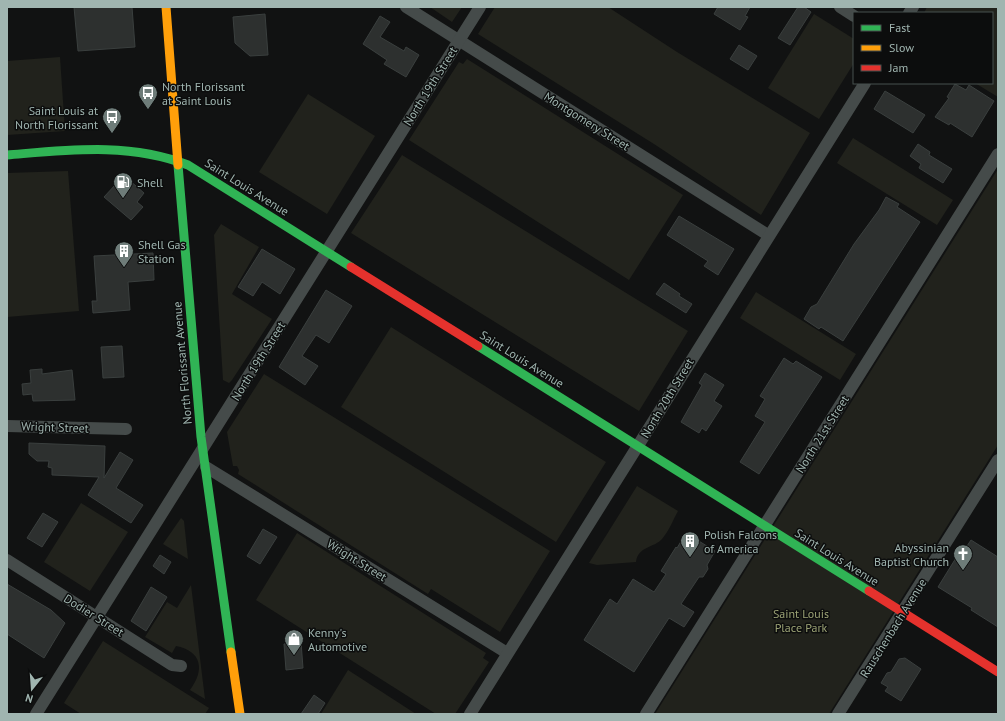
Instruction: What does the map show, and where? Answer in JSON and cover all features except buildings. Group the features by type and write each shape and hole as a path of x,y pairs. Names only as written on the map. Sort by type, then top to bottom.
{"street":[{"name":"North Florissant Avenue","path":"166,7 193,357 203,448 242,712"},
{"name":"Montgomery Street","path":"406,7 768,235"},
{"name":"North 19th Street","path":"36,714 480,7"},
{"path":"840,7 853,15"},
{"name":"North 20th Street","path":"470,714 768,235 864,84"},
{"name":"Saint Louis Avenue","path":"7,155 94,149 148,153 178,160 200,171 998,672"},
{"name":"North 21st Street","path":"646,714 998,154"},
{"name":"Wright Street","path":"7,426 126,429"},
{"name":"Rauschenbach Avenue","path":"838,714 998,460"},
{"name":"Wright Street","path":"206,467 507,653"},
{"name":"Dodier Street","path":"7,560 172,665 181,666"}],"green space":[{"path":"430,7 462,7 452,22"},
{"path":"495,7 608,7 677,52 810,133 761,215 654,144 478,34"},
{"path":"927,7 998,7 998,97 977,84 993,84 993,12 924,12"},
{"path":"814,14 853,38 853,65 819,119 768,88"},
{"path":"60,57 65,131 7,135 7,61"},
{"path":"467,59 683,195 629,280 409,140 459,62 463,64"},
{"path":"308,94 375,136 327,214 259,172"},
{"path":"853,138 953,200 937,225 837,163"},
{"path":"402,155 688,331 639,411 351,233"},
{"name":"Saint Louis Place Park","path":"998,169 998,445 829,714 655,714"},
{"path":"68,171 79,311 7,317 7,173"},
{"path":"221,224 259,247 232,294 272,319 229,383 223,380 214,235"},
{"path":"756,292 856,354 840,380 740,318"},
{"path":"391,327 606,462 556,542 341,407"},
{"path":"264,374 550,551 500,632 431,589 428,594 238,474 239,470 237,466 233,466 227,432"},
{"path":"637,486 678,511 667,533 659,542 643,550 637,557 636,562 597,565 589,563"},
{"path":"81,503 128,532 90,591 44,562"},
{"path":"181,518 184,521 188,559 163,544"},
{"path":"297,533 486,653 483,658 489,662 455,714 436,714 256,600"},
{"path":"191,585 205,699 190,690 198,675 199,669 196,657 191,652 176,646 172,653 145,637 167,602 177,608"},
{"path":"103,641 209,708 205,714 81,714 64,703"},
{"path":"348,670 416,714 321,714"}],"traffic: fast":[{"path":"7,155 53,151 121,150 166,158 188,165 351,267"},
{"path":"178,165 201,437 231,652"},
{"path":"478,346 869,591"}],"traffic: slow":[{"path":"166,7 178,165"},
{"path":"231,652 240,714"}],"traffic: jam":[{"path":"351,267 478,346"},
{"path":"869,591 998,672"}],"place":[{"name":"North Florissant at Saint Louis","path":"148,110"},
{"name":"Saint Louis at North Florissant","path":"112,134"},
{"name":"Shell","path":"123,199"},
{"name":"Shell Gas Station","path":"124,268"},
{"name":"Polish Falcons of America","path":"690,558"},
{"name":"Abyssinian Baptist Church","path":"963,571"},
{"name":"Kenny's Automotive","path":"294,656"}]}
